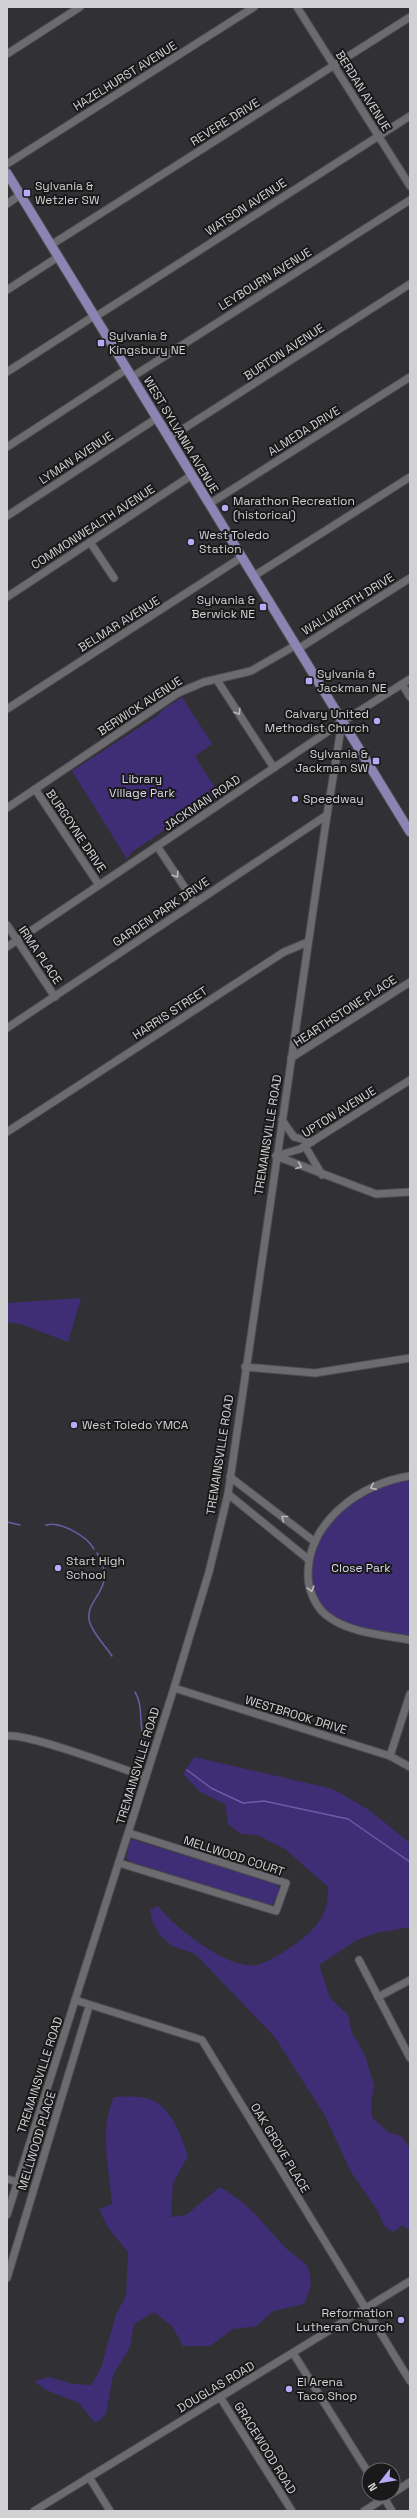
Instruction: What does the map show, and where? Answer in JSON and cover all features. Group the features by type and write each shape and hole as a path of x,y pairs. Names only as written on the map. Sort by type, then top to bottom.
{"main road":[{"name":"WEST SYLVANIA AVENUE","path":"7,173 410,832"}],"street":[{"path":"7,54 80,7"},
{"name":"HAZELHURST AVENUE","path":"7,164 254,7"},
{"name":"BERDAN AVENUE","path":"297,7 410,186"},
{"name":"REVERE DRIVE","path":"51,245 410,17"},
{"name":"WATSON AVENUE","path":"7,372 410,116"},
{"path":"7,204 20,195"},
{"name":"LEYBOURN AVENUE","path":"132,377 410,200"},
{"path":"7,290 58,257"},
{"name":"BURTON AVENUE","path":"169,438 410,284"},
{"path":"7,447 127,369"},
{"name":"ALMEDA DRIVE","path":"209,504 410,376"},
{"name":"LYMAN AVENUE","path":"7,516 157,418"},
{"name":"COMMONWEALTH AVENUE","path":"7,597 192,475"},
{"path":"254,576 410,477"},
{"path":"90,542 114,578"},
{"name":"BELMAR AVENUE","path":"7,709 242,557"},
{"name":"WALLWERTH DRIVE","path":"297,647 410,578"},
{"name":"BERWICK AVENUE","path":"7,808 178,693 196,684 242,675 257,669 297,647"},
{"name":"JACKMAN ROAD","path":"7,947 342,722 410,679"},
{"path":"217,680 274,768"},
{"path":"402,684 410,697"},
{"name":"TREMAINSVILLE ROAD","path":"7,2215 174,1688 209,1572 228,1494 276,1156 342,722"},
{"name":"BURGOYNE DRIVE","path":"34,789 100,885"},
{"name":"GARDEN PARK DRIVE","path":"7,1028 327,815"},
{"path":"157,846 195,903"},
{"name":"IRMA PLACE","path":"7,925 55,996"},
{"name":"HARRIS STREET","path":"7,1132 284,952 308,942"},
{"name":"HEARTHSTONE PLACE","path":"291,1058 410,982"},
{"name":"UPTON AVENUE","path":"276,1156 305,1146 410,1080"},
{"path":"282,1120 294,1137 312,1142"},
{"path":"305,1146 322,1175"},
{"path":"276,1156 322,1175 376,1194 410,1192"},
{"path":"245,1367 315,1373 410,1358"},
{"path":"410,1476 379,1485 345,1504 324,1526 308,1558 310,1591 324,1614 344,1625 410,1640"},
{"path":"230,1477 315,1542"},
{"path":"228,1494 308,1558"},
{"name":"WESTBROOK DRIVE","path":"174,1688 390,1756 410,1767"},
{"path":"390,1756 410,1694"},
{"path":"8,1736 41,1743 146,1777"},
{"name":"MELLWOOD COURT","path":"119,1863 276,1912 286,1883 129,1833"},
{"path":"359,1960 410,2058"},
{"path":"378,1997 410,1980"},
{"name":"OAK GROVE PLACE","path":"75,2000 202,2040 410,2381"},
{"name":"MELLWOOD PLACE","path":"7,2278 88,2010"},
{"path":"7,2179 17,2182"},
{"name":"DOUGLAS ROAD","path":"34,2511 410,2281"},
{"path":"292,2353 361,2462"},
{"name":"GRACEWOOD ROAD","path":"220,2397 292,2511"},
{"path":"89,2477 110,2511"},
{"path":"401,2488 410,2482"},
{"path":"364,2511 375,2502"},
{"path":"387,2502 392,2511"}],"green space":[{"name":"Library Village Park","path":"182,697 212,744 195,756 220,796 212,798 132,852 127,859 72,771 157,716 161,711"},
{"path":"81,1298 68,1342 23,1325 7,1322 7,1303"},
{"name":"Close Park","path":"410,1477 410,1637 357,1626 338,1618 329,1612 324,1608 315,1594 312,1582 312,1571 314,1558 323,1535 329,1525 345,1507 371,1489"},
{"path":"194,1757 333,1789 369,1810 410,1843 410,1927 376,1933 357,1940 319,1965 330,1998 348,2015 352,2033 365,2055 374,2086 371,2103 372,2117 388,2132 401,2136 410,2148 410,2231 402,2225 394,2232 385,2227 377,2210 351,2172 324,2114 274,2036 195,1954 172,1946 160,1935 152,1921 150,1910 158,1906 177,1925 204,1947 234,1962 248,1965 260,1964 287,1950 302,1939 319,1922 327,1903 328,1887 285,1849 257,1835 241,1834 228,1824 225,1804 200,1792 183,1774"},
{"path":"131,1839 277,1884 280,1890 271,1907 129,1861 126,1857"},
{"path":"114,2097 138,2097 152,2100 166,2110 179,2132 188,2156 173,2183 171,2217 186,2215 220,2187 249,2208 288,2250 307,2266 311,2281 308,2295 304,2304 273,2311 257,2326 233,2329 210,2346 183,2346 172,2326 154,2312 134,2324 130,2347 113,2375 106,2414 99,2421 94,2422 79,2403 46,2390 34,2381 49,2377 73,2384 91,2385 101,2368 116,2314 126,2296 128,2252 109,2229 99,2209 112,2204 107,2163 106,2136 109,2110"}],"waterway":[{"path":"7,1522 20,1525"},
{"path":"46,1525 52,1524 65,1527 86,1539 94,1549"},
{"path":"97,1553 103,1565 104,1576 100,1592 89,1612 89,1620 96,1634 112,1656"},
{"path":"135,1692 138,1697 141,1726 144,1738"},
{"path":"187,1770 211,1788 243,1803 264,1801 348,1819 410,1862"}],"place":[{"name":"Sylvania & Wetzler SW","path":"27,193"},
{"name":"Sylvania & Kingsbury NE","path":"101,343"},
{"name":"Marathon Recreation (historical)","path":"225,508"},
{"name":"West Toledo Station","path":"191,542"},
{"name":"Sylvania & Berwick NE","path":"263,607"},
{"name":"Sylvania & Jackman NE","path":"309,681"},
{"name":"Calvary United Methodist Church","path":"377,721"},
{"name":"Sylvania & Jackman SW","path":"376,761"},
{"name":"Speedway","path":"295,799"},
{"name":"West Toledo YMCA","path":"74,1425"},
{"name":"Start High School","path":"58,1568"},
{"name":"Reformation Lutheran Church","path":"401,2320"},
{"name":"El Arena Taco Shop","path":"289,2389"}]}
